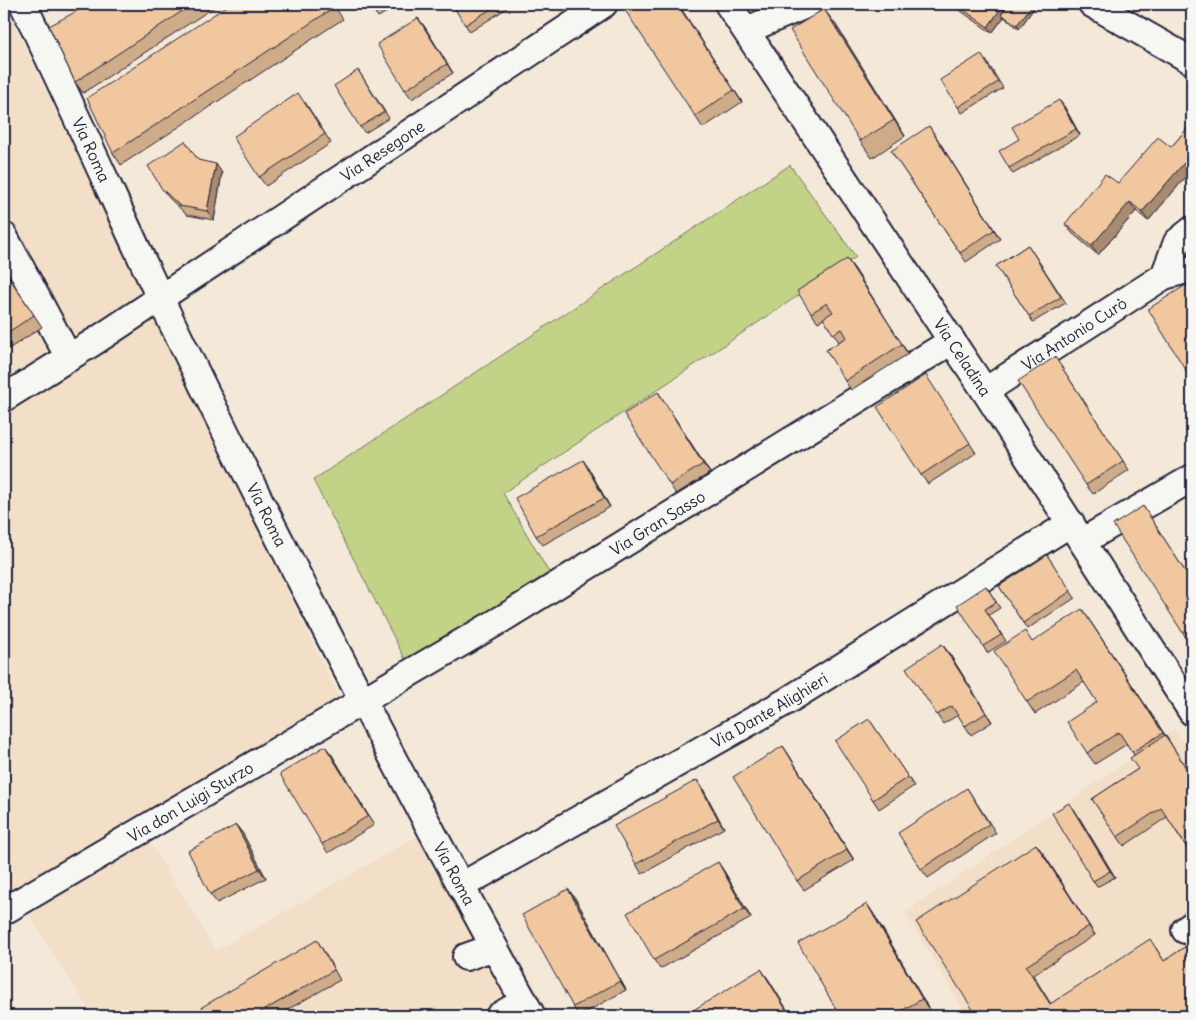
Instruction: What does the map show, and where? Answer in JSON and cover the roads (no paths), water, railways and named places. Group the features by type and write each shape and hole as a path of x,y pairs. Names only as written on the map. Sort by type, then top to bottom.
{"street":[{"name":"Via Roma","path":"23,4 82,106 160,297 363,703 460,886 528,1008"},
{"name":"Via Resegone","path":"4,398 69,358 604,4"},
{"name":"Via Celadina","path":"728,4 747,30 1077,532 1192,712"},
{"path":"747,30 808,4"},
{"path":"1099,5 1192,61"},
{"path":"1164,276 1177,242 1192,230"},
{"path":"4,236 69,358"},
{"name":"Via Antonio Curò","path":"985,392 1164,276 1187,270 1192,271"},
{"name":"Via Gran Sasso","path":"363,703 399,678 502,619 952,342"},
{"name":"Via Dante Alighieri","path":"460,886 787,701 1077,532 1192,478"},
{"name":"Via don Luigi Sturzo","path":"12,907 363,703"},
{"path":"466,957 494,947"},
{"path":"499,1016 528,1008"}]}
